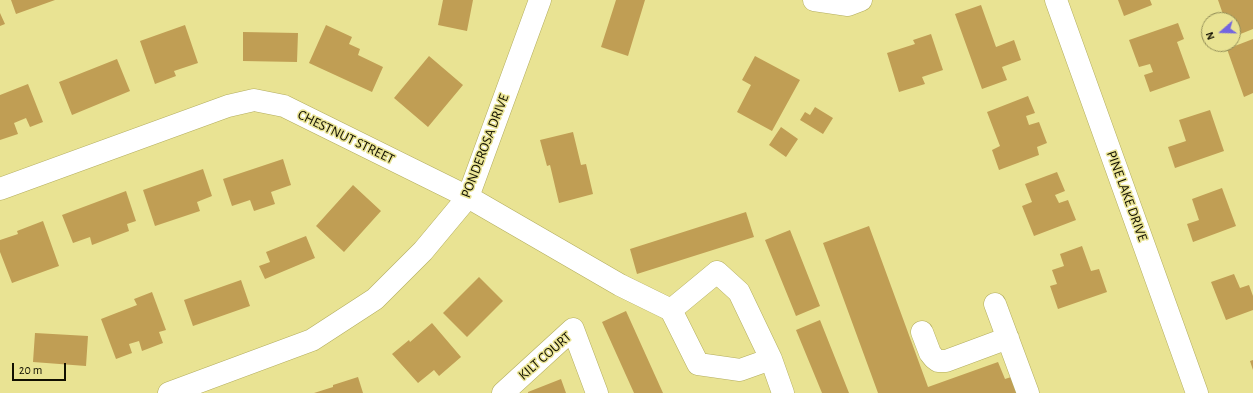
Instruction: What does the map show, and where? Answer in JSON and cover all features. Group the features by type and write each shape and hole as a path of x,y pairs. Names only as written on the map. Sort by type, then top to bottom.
{"street":[{"name":"PONDEROSA DRIVE","path":"169,393 312,340 375,299 424,251 468,197 540,0"},
{"path":"814,0 848,5 861,0"},
{"name":"PINE LAKE DRIVE","path":"1056,0 1197,393"},
{"name":"CHESTNUT STREET","path":"0,189 228,106 254,100 284,106 468,197 620,285 671,310"},
{"path":"771,359 740,370 698,364 671,310 717,272 739,292 771,359 783,393"},
{"path":"995,304 1028,393"},
{"name":"KILT COURT","path":"503,393 573,329 597,393"},
{"path":"922,332 930,353 938,361 946,361 1008,338"}],"building":[{"path":"11,0 55,0 16,14"},
{"path":"443,0 473,0 467,31 438,25"},
{"path":"616,0 645,0 628,56 601,47"},
{"path":"1118,0 1150,0 1152,5 1124,16"},
{"path":"1218,0 1253,0 1253,29 1241,34 1241,12 1222,12"},
{"path":"981,5 996,47 1014,40 1021,60 1002,67 1007,80 982,89 955,14"},
{"path":"0,13 5,24 0,26"},
{"path":"1178,23 1184,39 1177,42 1190,78 1150,92 1144,75 1153,72 1150,64 1139,67 1129,40"},
{"path":"185,25 198,63 174,71 176,76 155,84 140,41"},
{"path":"326,25 352,37 349,44 360,49 358,55 383,67 372,92 309,63"},
{"path":"243,32 298,33 297,62 243,61"},
{"path":"931,34 943,70 922,77 925,84 899,92 887,53 915,44 913,40"},
{"path":"1253,39 1253,93 1244,97 1228,52 1241,52 1241,44"},
{"path":"429,56 463,85 428,127 394,98"},
{"path":"755,56 800,80 772,131 737,112 751,85 742,80"},
{"path":"117,59 130,91 72,115 59,82"},
{"path":"28,84 43,122 30,127 26,118 14,123 18,134 0,140 0,95"},
{"path":"1028,96 1035,113 1026,116 1029,125 1039,122 1047,143 1037,147 1039,155 999,170 992,150 1000,146 987,112"},
{"path":"815,107 833,118 823,134 800,120 805,112 810,115"},
{"path":"1210,110 1224,151 1175,168 1168,147 1186,141 1179,120"},
{"path":"781,127 798,139 786,157 769,145"},
{"path":"573,132 581,165 586,164 593,194 559,203 550,165 547,166 540,140"},
{"path":"283,159 291,185 271,192 275,204 254,211 250,200 232,206 223,179"},
{"path":"203,169 212,196 197,202 200,211 155,226 143,190"},
{"path":"1057,172 1065,191 1055,195 1059,203 1068,200 1076,220 1034,236 1022,206 1032,202 1025,184"},
{"path":"353,185 381,211 344,252 316,226"},
{"path":"1222,188 1236,226 1193,242 1187,224 1199,220 1192,199"},
{"path":"126,191 136,221 127,224 129,231 92,245 90,237 73,243 62,215"},
{"path":"746,212 754,237 637,274 630,249"},
{"path":"43,221 59,266 12,283 0,252 0,240 18,234 17,231"},
{"path":"869,226 928,387 998,362 1005,379 1011,377 1017,393 878,393 823,243"},
{"path":"790,230 820,306 796,316 765,240"},
{"path":"306,236 315,258 265,279 259,266 270,262 266,252"},
{"path":"1082,246 1091,271 1099,269 1107,292 1058,309 1050,286 1057,284 1052,270 1064,266 1060,254"},
{"path":"1234,274 1240,288 1249,285 1253,296 1253,310 1226,320 1211,282"},
{"path":"479,277 503,301 467,337 443,313"},
{"path":"241,280 250,306 193,326 184,300"},
{"path":"152,292 166,330 159,332 163,343 142,351 139,341 129,344 132,353 116,359 101,319 137,305 134,299"},
{"path":"626,311 663,393 634,393 602,322"},
{"path":"820,320 849,393 822,393 796,330"},
{"path":"432,323 461,357 439,376 434,370 418,383 392,354 409,340 410,342"},
{"path":"35,333 88,336 86,366 33,362"},
{"path":"1253,360 1253,370 1250,361"},
{"path":"358,377 363,393 314,393 333,387 333,385"},
{"path":"561,379 566,393 528,393 528,392"}]}
